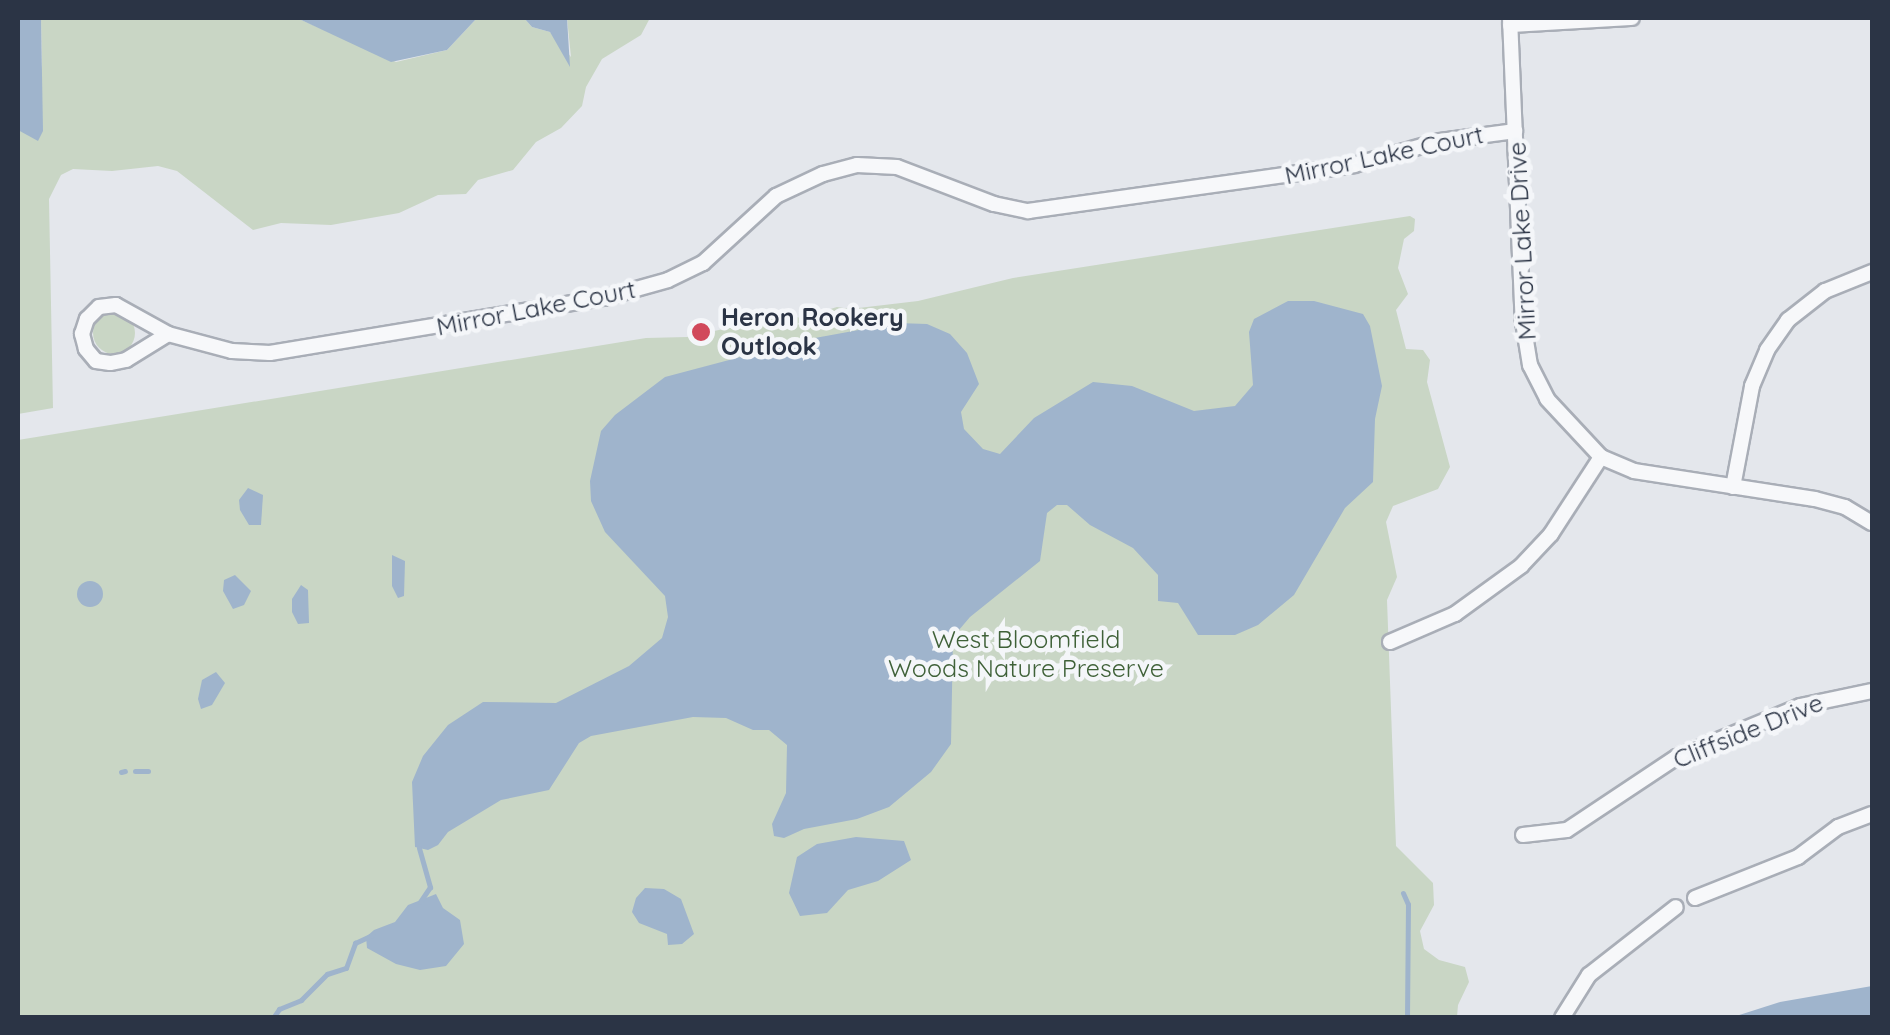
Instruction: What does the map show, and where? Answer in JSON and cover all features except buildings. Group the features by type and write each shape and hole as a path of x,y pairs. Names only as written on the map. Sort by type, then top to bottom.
{"street":[{"path":"1510,21 1621,18"},
{"name":"Mirror Lake Drive","path":"1510,21 1523,322 1530,364 1565,424 1601,457 1647,474 1815,499 1845,507 1872,523"},
{"name":"Mirror Lake Court","path":"168,334 126,360 110,363 96,361 86,349 82,334 87,319 99,307 116,304 168,334 232,351 270,354 604,298 668,280 703,263 776,196 822,174 857,165 898,167 994,204 1028,211 1354,165 1440,141 1515,132"},
{"path":"1732,487 1752,386 1767,350 1788,320 1825,291 1872,272"},
{"path":"1390,642 1455,614 1521,566 1577,499 1601,457"},
{"name":"Cliffside Drive","path":"1523,835 1566,830 1677,757 1800,706 1838,695 1872,692"},
{"path":"1696,898 1798,857 1838,827 1872,814"},
{"path":"1562,1018 1589,975 1676,907"}],"green space":[{"path":"18,18 42,68 41,18 297,18 396,62 447,50 477,18 524,18 532,27 550,32 571,57 567,18 650,18 641,35 602,59 586,87 582,106 561,128 536,142 513,170 478,180 466,194 438,195 399,213 331,225 281,223 253,230 177,171 158,166 112,171 73,169 61,175 49,199 53,408 18,414"},
{"name":"West Bloomfield Woods Nature Preserve","path":"1410,216 1415,219 1414,231 1404,239 1398,268 1408,294 1396,310 1406,349 1423,350 1430,360 1427,382 1450,467 1438,489 1393,506 1386,522 1397,577 1387,600 1396,846 1433,883 1434,905 1420,931 1424,949 1439,960 1465,967 1469,982 1457,1017 18,1018 18,440 646,338 687,337 786,315 801,318 837,307 918,301 1013,278"},
{"path":"114,312 129,318 135,333 129,348 114,354 99,348 93,333 99,318"}],"water":[{"path":"18,18 41,18 43,131 38,141 18,130"},
{"path":"297,18 477,18 447,50 391,62"},
{"path":"524,18 567,18 570,67 550,32 532,27"},
{"path":"1288,301 1314,301 1363,314 1370,326 1382,386 1375,419 1373,482 1345,508 1294,595 1258,625 1235,635 1198,635 1178,603 1158,601 1158,575 1133,548 1090,525 1067,505 1057,505 1047,513 1040,561 970,617 953,637 951,744 931,772 889,807 784,838 774,836 772,824 786,793 787,745 769,730 753,730 726,718 693,717 591,736 579,743 549,790 501,800 448,832 438,845 428,850 415,847 412,782 423,756 448,725 483,702 556,703 629,666 662,638 668,617 665,596 605,532 591,501 590,481 601,431 615,415 665,377 804,340 897,323 927,324 950,334 967,353 979,384 961,412 964,429 983,449 1000,454 1034,418 1093,382 1132,386 1194,411 1235,406 1253,385 1249,332 1254,319"},
{"path":"248,488 263,495 261,525 249,525 240,510 239,500"},
{"path":"392,555 405,561 404,596 398,598 392,586"},
{"path":"235,575 251,591 244,605 233,609 223,591 224,580"},
{"path":"90,581 99,585 103,594 99,603 90,607 81,603 77,594 81,585"},
{"path":"301,585 308,590 309,623 298,624 292,612 292,599"},
{"path":"216,672 225,683 212,705 201,709 198,699 202,680"},
{"path":"856,837 904,841 911,860 878,881 848,890 827,913 800,916 789,893 797,857 817,844"},
{"path":"645,888 664,889 681,899 694,934 682,944 668,945 667,934 639,923 632,912 636,898"},
{"path":"436,894 443,908 460,920 464,944 446,966 420,970 396,964 367,948 366,937 374,930 395,922 408,905"},
{"path":"1872,986 1872,1017 1733,1017 1780,1002"}],"waterway":[{"path":"121,772 125,771"},
{"path":"135,771 148,771"},
{"path":"419,848 430,887 420,902"},
{"path":"1403,893 1408,904 1407,1018"},
{"path":"273,1018 279,1009 301,1000 327,974 346,968 355,943 372,935"}],"place":[{"name":"Heron Rookery Outlook","path":"701,332"}]}
